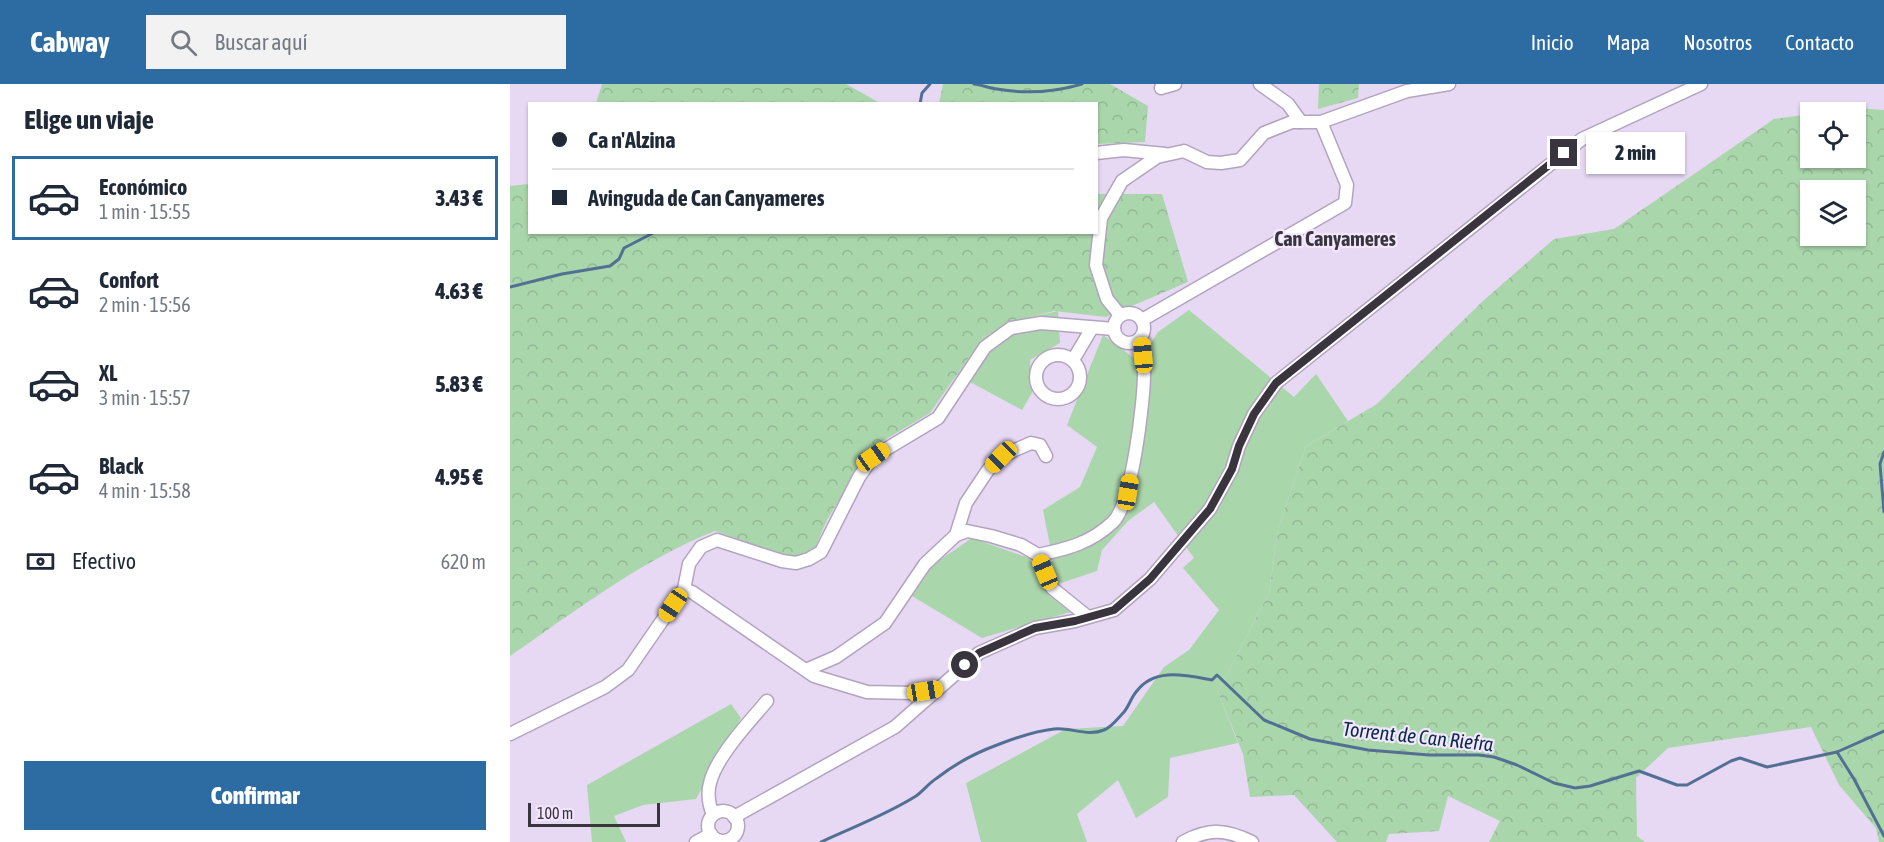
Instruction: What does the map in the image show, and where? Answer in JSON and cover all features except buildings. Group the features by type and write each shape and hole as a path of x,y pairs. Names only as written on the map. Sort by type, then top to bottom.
{"street":[{"path":"1161,88 1175,84"},
{"path":"1260,84 1288,104 1301,122"},
{"path":"1120,315 1107,299 1096,265 1101,218 1122,181 1157,157 1184,151 1207,162 1221,163 1240,160 1264,133 1292,122 1321,122 1407,92 1449,84"},
{"path":"1674,95 1683,84"},
{"path":"734,817 895,727 979,653 1035,628 1114,610 1150,579 1210,509 1232,469 1239,446 1254,414 1276,383 1582,140 1701,84"},
{"path":"1142,321 1345,203 1347,185 1321,122"},
{"path":"1098,153 1124,150 1169,154"},
{"path":"1038,555 1076,547 1115,520 1124,501 1128,492 1144,374 1141,337 1144,328 1142,321 1135,314 1120,315 1114,329 1123,342 1132,342 1141,337"},
{"path":"510,734 605,687 628,670 684,589 689,564 701,548 717,540 782,561 796,563 821,552 859,477 873,457 938,418 984,347 1011,328 1041,323 1114,329"},
{"path":"1073,360 1092,328"},
{"path":"956,535 966,503 988,470 1001,457 1031,443 1040,445 1046,456"},
{"path":"806,670 836,657 885,623 925,564 956,535 967,531 1021,545 1038,555 1052,588 1088,617"},
{"path":"684,589 692,592 814,676 867,692 913,693 937,689"},
{"path":"713,815 724,812 734,817 738,826 733,841 720,841 711,834 709,824 713,815 708,796 710,782 715,770 739,735 767,701"},
{"path":"1183,842 1193,836 1216,831 1233,832 1252,842"},
{"path":"696,842 711,834"}],"green space":[{"path":"602,84 846,84 878,102 596,102"},
{"path":"943,84 1110,84 1148,106 1145,142 1098,144 1098,102 939,102"},
{"path":"1319,84 1359,84 1358,98 1318,109"},
{"path":"1866,109 1884,110 1884,842 1879,842 1876,828 1839,785 1811,727 1668,748 1636,778 1637,836 1645,842 1489,842 1500,821 1448,796 1439,831 1389,834 1386,842 1337,842 1294,795 1250,797 1243,754 1218,692 1269,593 1278,529 1306,446 1377,404 1484,300 1554,239 1614,229 1774,119 1800,115 1800,168 1866,168"},
{"path":"528,184 528,234 1098,234 1098,194 1162,194 1188,282 1106,317 1054,311 1019,320 983,337 930,413 871,448 827,520 813,552 790,557 715,531 635,571 510,656 510,186"},
{"path":"1189,310 1294,397 1316,374 1348,421 1306,446 1278,529 1269,593 1218,692 1238,743 1170,758 1168,797 1136,818 1118,780 1077,814 1087,842 981,842 966,783 1066,729 1123,726 1164,667 1189,650 1219,610 1183,568 1194,558 1154,502 1128,521 1102,550 1097,571 1046,588 1050,596 1070,612 982,638 912,596 934,564 972,538 1029,558 1034,566 1053,561 1043,510 1080,487 1097,447 1067,425 1103,335 1139,362 1158,332"},
{"path":"1058,311 1060,343 1030,360 1032,393 1022,410 957,375 983,337 1019,320"},
{"path":"731,704 741,718 696,799 643,805 614,816 626,842 592,842 587,785"}],"waterway":[{"path":"920,102 922,93 930,84"},
{"path":"974,84 994,89 1029,92 1082,84"},
{"path":"510,287 562,274 610,266 619,259 624,248 651,234"},
{"path":"1884,452 1880,464 1884,512"},
{"name":"Torrent de Can Riefra","path":"821,842 905,803 951,768 989,748 1047,730 1060,729 1091,733 1107,729 1124,712 1134,694 1143,684 1161,676 1181,675 1212,680 1217,675 1264,720 1310,739 1368,750 1494,757 1517,765 1554,783 1575,788 1590,786 1639,771 1677,785 1687,785 1740,758 1767,767 1837,752 1884,731"},
{"path":"1837,752 1884,836"}],"district":[{"name":"Can Canyameres","path":"1335,238"}],"route":[{"path":"965,665 979,653 1035,628 1075,621 1114,610 1150,579 1210,509 1232,469 1239,446 1254,414 1276,383 1564,153"}]}
